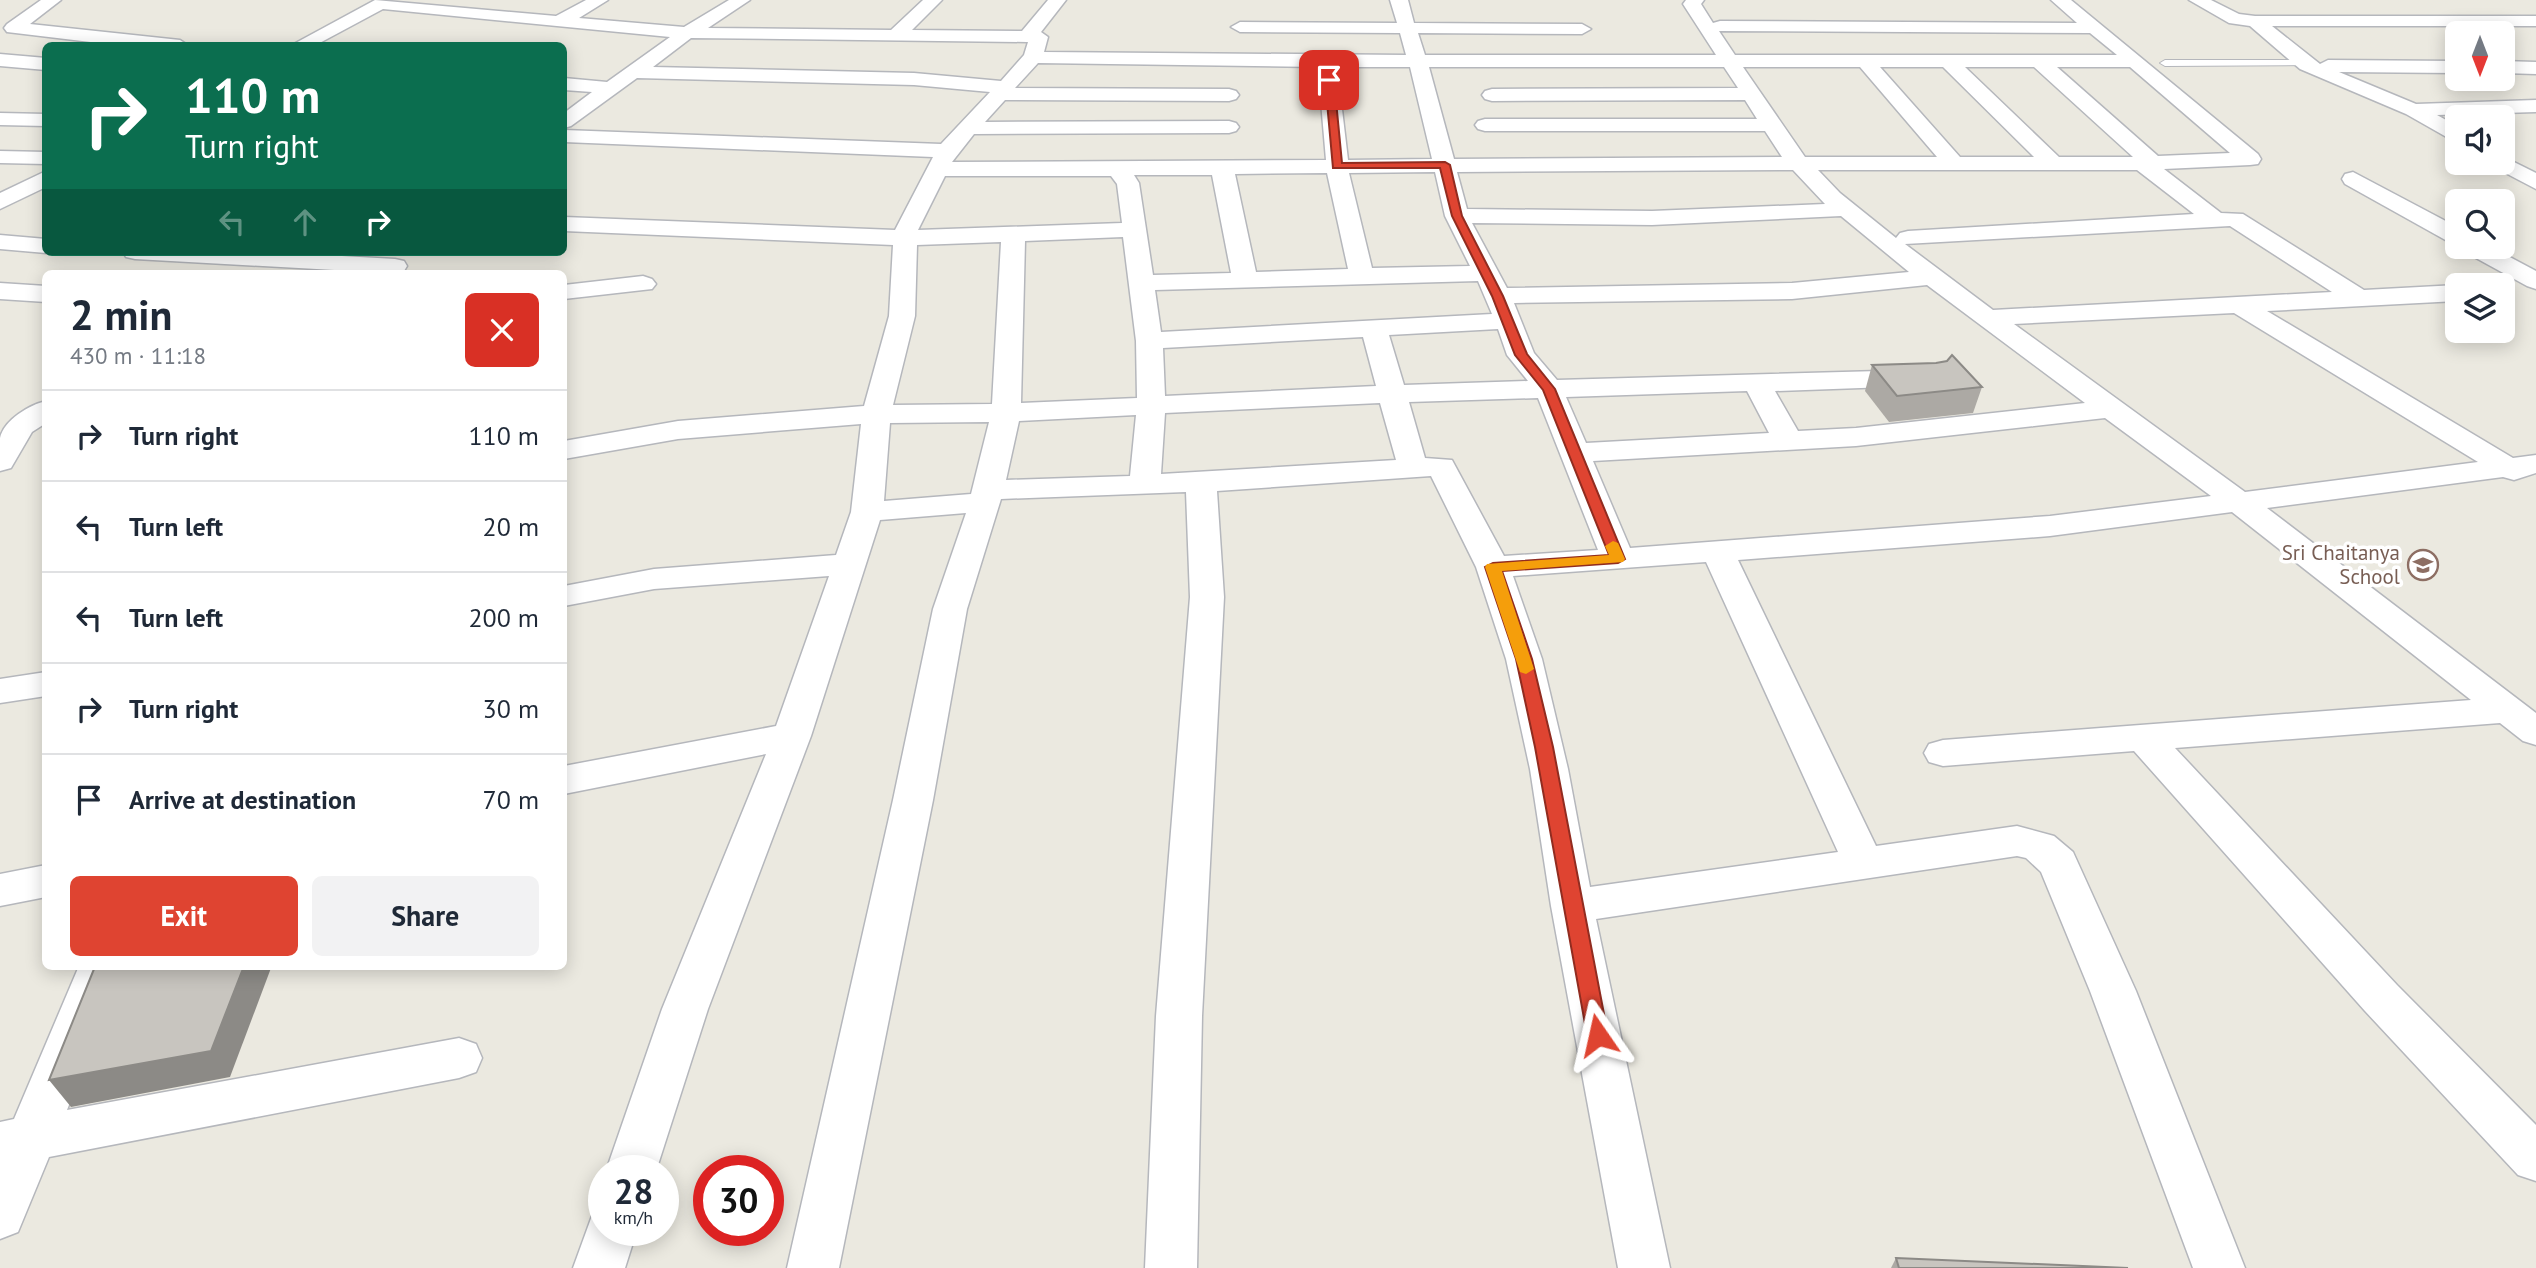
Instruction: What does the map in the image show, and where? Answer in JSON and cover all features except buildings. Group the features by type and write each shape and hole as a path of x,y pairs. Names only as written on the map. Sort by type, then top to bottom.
{"street":[{"path":"52,0 13,28 143,42"},
{"path":"559,22 599,0"},
{"path":"567,120 687,33 741,0"},
{"path":"896,35 933,0"},
{"path":"1027,37 1057,0"},
{"path":"1399,0 1418,60 1457,216 1497,297 1521,355 1549,389 1618,559"},
{"path":"2253,500 2113,408 2001,317 1908,238 1809,164 1771,125 1751,94 1736,61 1720,26 1706,4 1697,0 1692,4 1736,61 1809,164 1846,209 1932,277 2001,317 2253,500 2526,715"},
{"path":"967,128 1227,151 1337,166 2148,163 2250,159 2060,0"},
{"path":"2198,0 2235,19 2255,21 2445,21"},
{"path":"307,42 384,2 687,33 1040,37 1034,57 967,128 942,160 905,238 902,316 876,414 867,512 792,736 685,1009 636,1155"},
{"path":"2425,5 2458,21"},
{"path":"1575,10 1593,61"},
{"path":"1245,280 1227,151 1228,79 1238,61 1240,20 1407,28 1582,29"},
{"path":"2255,21 2306,64 2413,110 2445,128"},
{"path":"2515,21 2536,21"},
{"path":"1720,26 2095,29"},
{"path":"1034,57 1238,61 2135,61"},
{"path":"0,60 42,64"},
{"path":"1326,61 1337,166 1362,276"},
{"path":"1865,61 1955,164"},
{"path":"1948,61 2052,162"},
{"path":"2040,62 2148,163 2217,221"},
{"path":"2306,64 2445,67"},
{"path":"2515,67 2536,68"},
{"path":"634,72 914,79 1002,90 1228,95"},
{"path":"567,84 612,88"},
{"path":"1492,95 1751,94"},
{"path":"2413,110 2536,106"},
{"path":"0,118 42,120"},
{"path":"1485,125 1771,125"},
{"path":"567,136 1117,169 1227,151"},
{"path":"0,157 42,159"},
{"path":"1117,169 1128,183 1149,341 1151,405 1145,484"},
{"path":"2515,169 2536,181"},
{"path":"2353,179 2445,230"},
{"path":"6,198 42,180"},
{"path":"6,198 42,196"},
{"path":"1457,216 1613,219 1744,217 1846,209"},
{"path":"1908,238 2235,219 2357,297"},
{"path":"567,224 905,238 1134,230"},
{"path":"813,1268 913,800 950,609 987,496 1006,412 1013,234"},
{"path":"0,242 42,246"},
{"path":"222,256 397,264"},
{"path":"2496,259 2536,281"},
{"path":"1143,284 1362,276 1497,297 1792,291 1932,277"},
{"path":"567,292 643,284"},
{"path":"2515,290 2536,289"},
{"path":"0,291 42,293"},
{"path":"2001,317 2445,293"},
{"path":"1149,341 1374,329 1497,297"},
{"path":"2236,303 2522,465 2536,485"},
{"path":"1374,329 1413,468"},
{"path":"567,449 678,430 876,414 1006,412 1391,393 1928,378"},
{"path":"1757,383 1789,442"},
{"path":"1575,453 1789,442 2113,408"},
{"path":"0,462 22,427 42,412"},
{"path":"1493,567 2050,526 2522,465"},
{"path":"867,512 987,496 1441,466 1493,567 1524,659 1549,769 1572,906 1644,1268"},
{"path":"1171,1268 1179,1016 1206,622 1201,482"},
{"path":"1717,552 1864,864"},
{"path":"567,595 654,579 850,564"},
{"path":"0,691 42,685"},
{"path":"1943,753 2143,737 2526,715"},
{"path":"567,779 792,736"},
{"path":"2143,737 2381,998 2536,1159"},
{"path":"1572,906 2017,841 2031,843 2052,855 2058,863 2113,992 2220,1268"},
{"path":"0,890 42,882"},
{"path":"0,1215 15,1141 99,970"},
{"path":"15,1141 459,1058"},
{"path":"599,1268 606,1246"}],"lane":[{"path":"2165,64 2306,64"}],"slow traffic":[{"path":"1526,669 1493,567 1618,559 1613,546"}],"place":[{"name":"Sri Chaitanya School","path":"2423,565"}],"route":[{"path":"1329,80 1337,166 1445,165 1457,216 1497,296 1521,355 1549,389 1618,559 1493,567 1524,659 1549,769 1572,906 1598,1035"}]}
